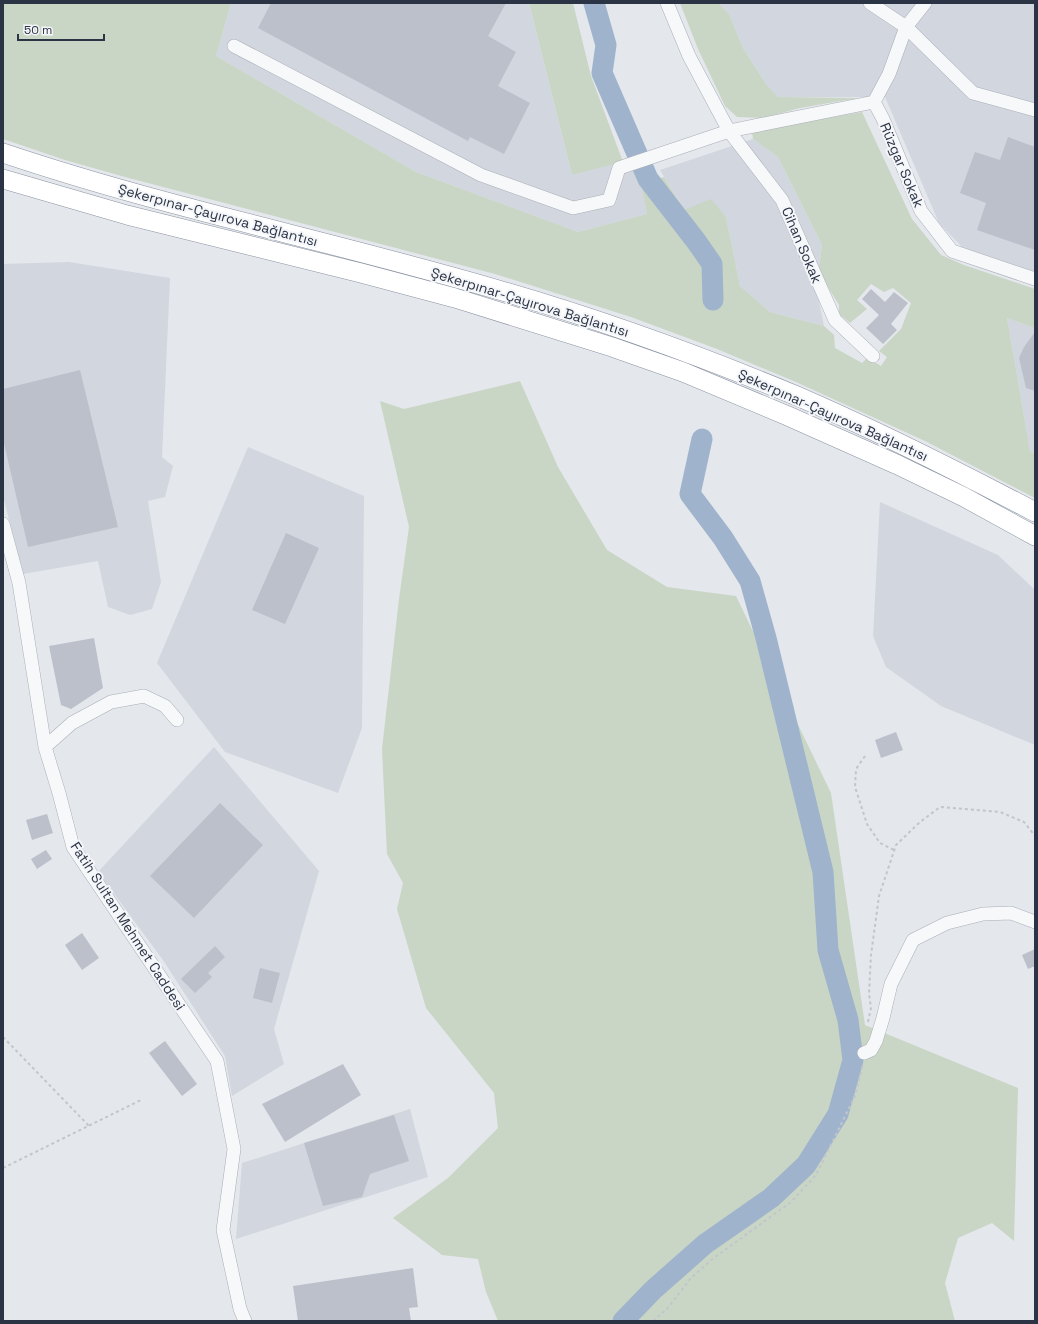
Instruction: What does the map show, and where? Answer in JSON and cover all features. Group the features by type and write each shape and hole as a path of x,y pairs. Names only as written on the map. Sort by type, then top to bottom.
{"highway":[{"name":"Şekerpınar-Çayırova Bağlantısı","path":"3,153 138,195 503,291 692,354 799,397 890,439 1035,512"},
{"name":"Şekerpınar-Çayırova Bağlantısı","path":"3,178 127,215 354,271 448,296 612,347 690,375 788,416 898,465 964,497 1035,536"}],"street":[{"name":"Cihan Sokak","path":"667,3 689,56 730,131 782,200 834,320 873,356"},
{"path":"870,3 906,27 973,93 1035,110"},
{"path":"234,46 481,175 573,208 609,200 619,168 730,131 874,102 889,74 906,27 926,3"},
{"name":"Rüzgar Sokak","path":"874,102 883,119 921,211 952,251 1035,279"},
{"name":"Fatih Sultan Mehmet Caddesi","path":"3,524 19,583 45,747 73,847 217,1061 234,1149 223,1230 240,1310 245,1321"},
{"path":"45,747 72,723 112,702 144,696 165,706 177,720"},
{"path":"864,1053 871,1050 876,1041 891,984 913,940 947,923 983,914 1011,913 1035,922"}],"path":[{"path":"865,756 856,768 855,788 857,795 867,824 880,843 894,850"},
{"path":"868,1022 871,1008 869,994 871,955 879,896 896,845 920,822 940,807 1000,812 1024,822 1035,836"},
{"path":"3,1037 89,1126"},
{"path":"653,1321 667,1309 690,1279 710,1260 791,1202 816,1175 855,1096 863,1065 864,1053"},
{"path":"3,1168 140,1100"}],"shaded area":[{"path":"231,3 529,3 572,175 637,158 647,214 578,232 416,172 216,56"},
{"path":"718,3 1035,3 1035,273 962,247 939,223 885,97 778,97 766,84 743,48 729,14"},
{"path":"753,139 778,157 822,245 816,287 824,326 770,312 740,286 726,217 684,210 660,170"},
{"path":"69,262 170,278 162,457 173,466 165,497 148,501 161,582 152,609 130,615 108,607 98,561 23,574 3,496 3,264"},
{"path":"1007,318 1035,328 1035,454 1030,451"},
{"path":"248,447 364,496 362,728 338,793 225,752 157,663"},
{"path":"880,502 998,555 1035,590 1035,745 941,706 886,667 873,636"},
{"path":"214,747 319,871 274,1029 284,1064 232,1096 225,1056 163,960 98,872"},
{"path":"410,1109 428,1177 236,1239 242,1163"}],"green space":[{"path":"3,3 231,3 216,56 416,172 578,232 647,214 641,183 664,177 684,210 711,199 726,217 740,286 770,312 824,326 834,335 835,348 862,363 867,358 881,366 887,357 879,351 901,329 911,303 893,288 884,292 871,284 857,300 867,309 850,323 839,314 839,305 821,276 819,267 822,245 778,157 753,139 752,131 862,112 912,219 941,255 964,265 1035,289 1035,328 1007,318 1030,451 1035,454 1035,498 925,441 796,382 717,349 631,317 495,274 125,177 65,160 3,139"},
{"path":"529,3 573,3 591,76 623,162 572,175"},
{"path":"680,3 718,3 729,14 743,48 766,84 778,97 858,98 800,108 763,118 737,117 725,106 698,49"},
{"path":"520,381 558,467 607,550 667,587 736,596 831,793 865,1025 1018,1088 1014,1241 992,1223 958,1238 945,1283 955,1321 498,1321 486,1292 478,1259 442,1255 393,1218 448,1178 498,1128 494,1093 426,1008 397,909 403,883 387,854 382,749 399,599 409,527 380,401 404,409"}],"building":[{"path":"271,3 506,3 488,36 516,52 498,86 530,103 504,154 470,137 468,141 258,28"},
{"path":"1008,137 1035,147 1035,250 977,230 986,203 960,193 975,152 1000,160"},
{"path":"871,289 885,302 894,292 908,303 891,324 897,330 883,344 866,328 879,315 862,299"},
{"path":"1035,332 1035,391 1026,388 1019,358 1024,347"},
{"path":"80,370 118,527 28,547 3,439 3,389"},
{"path":"286,533 319,548 285,624 252,610"},
{"path":"94,638 103,688 71,709 61,705 49,646"},
{"path":"896,732 903,750 881,758 875,740"},
{"path":"220,803 263,845 194,918 150,876"},
{"path":"47,814 53,833 32,840 26,820"},
{"path":"46,850 52,859 37,869 31,859"},
{"path":"82,933 99,958 82,970 65,945"},
{"path":"215,946 225,957 208,973 212,977 195,993 181,979"},
{"path":"1035,949 1035,966 1028,969 1022,955"},
{"path":"260,968 280,973 272,1003 253,998"},
{"path":"165,1041 197,1084 182,1096 149,1053"},
{"path":"343,1064 361,1095 285,1142 262,1104"},
{"path":"394,1115 409,1161 370,1174 362,1197 323,1206 304,1143"},
{"path":"413,1268 418,1307 409,1308 411,1321 298,1321 293,1286"}],"waterway":[{"path":"594,3 606,45 602,73 648,179 712,264 713,300"},
{"path":"623,1321 653,1290 705,1244 771,1198 806,1165 838,1114 853,1060 848,1020 828,950 823,872 766,638 750,581 723,538 690,494 702,439"}]}
